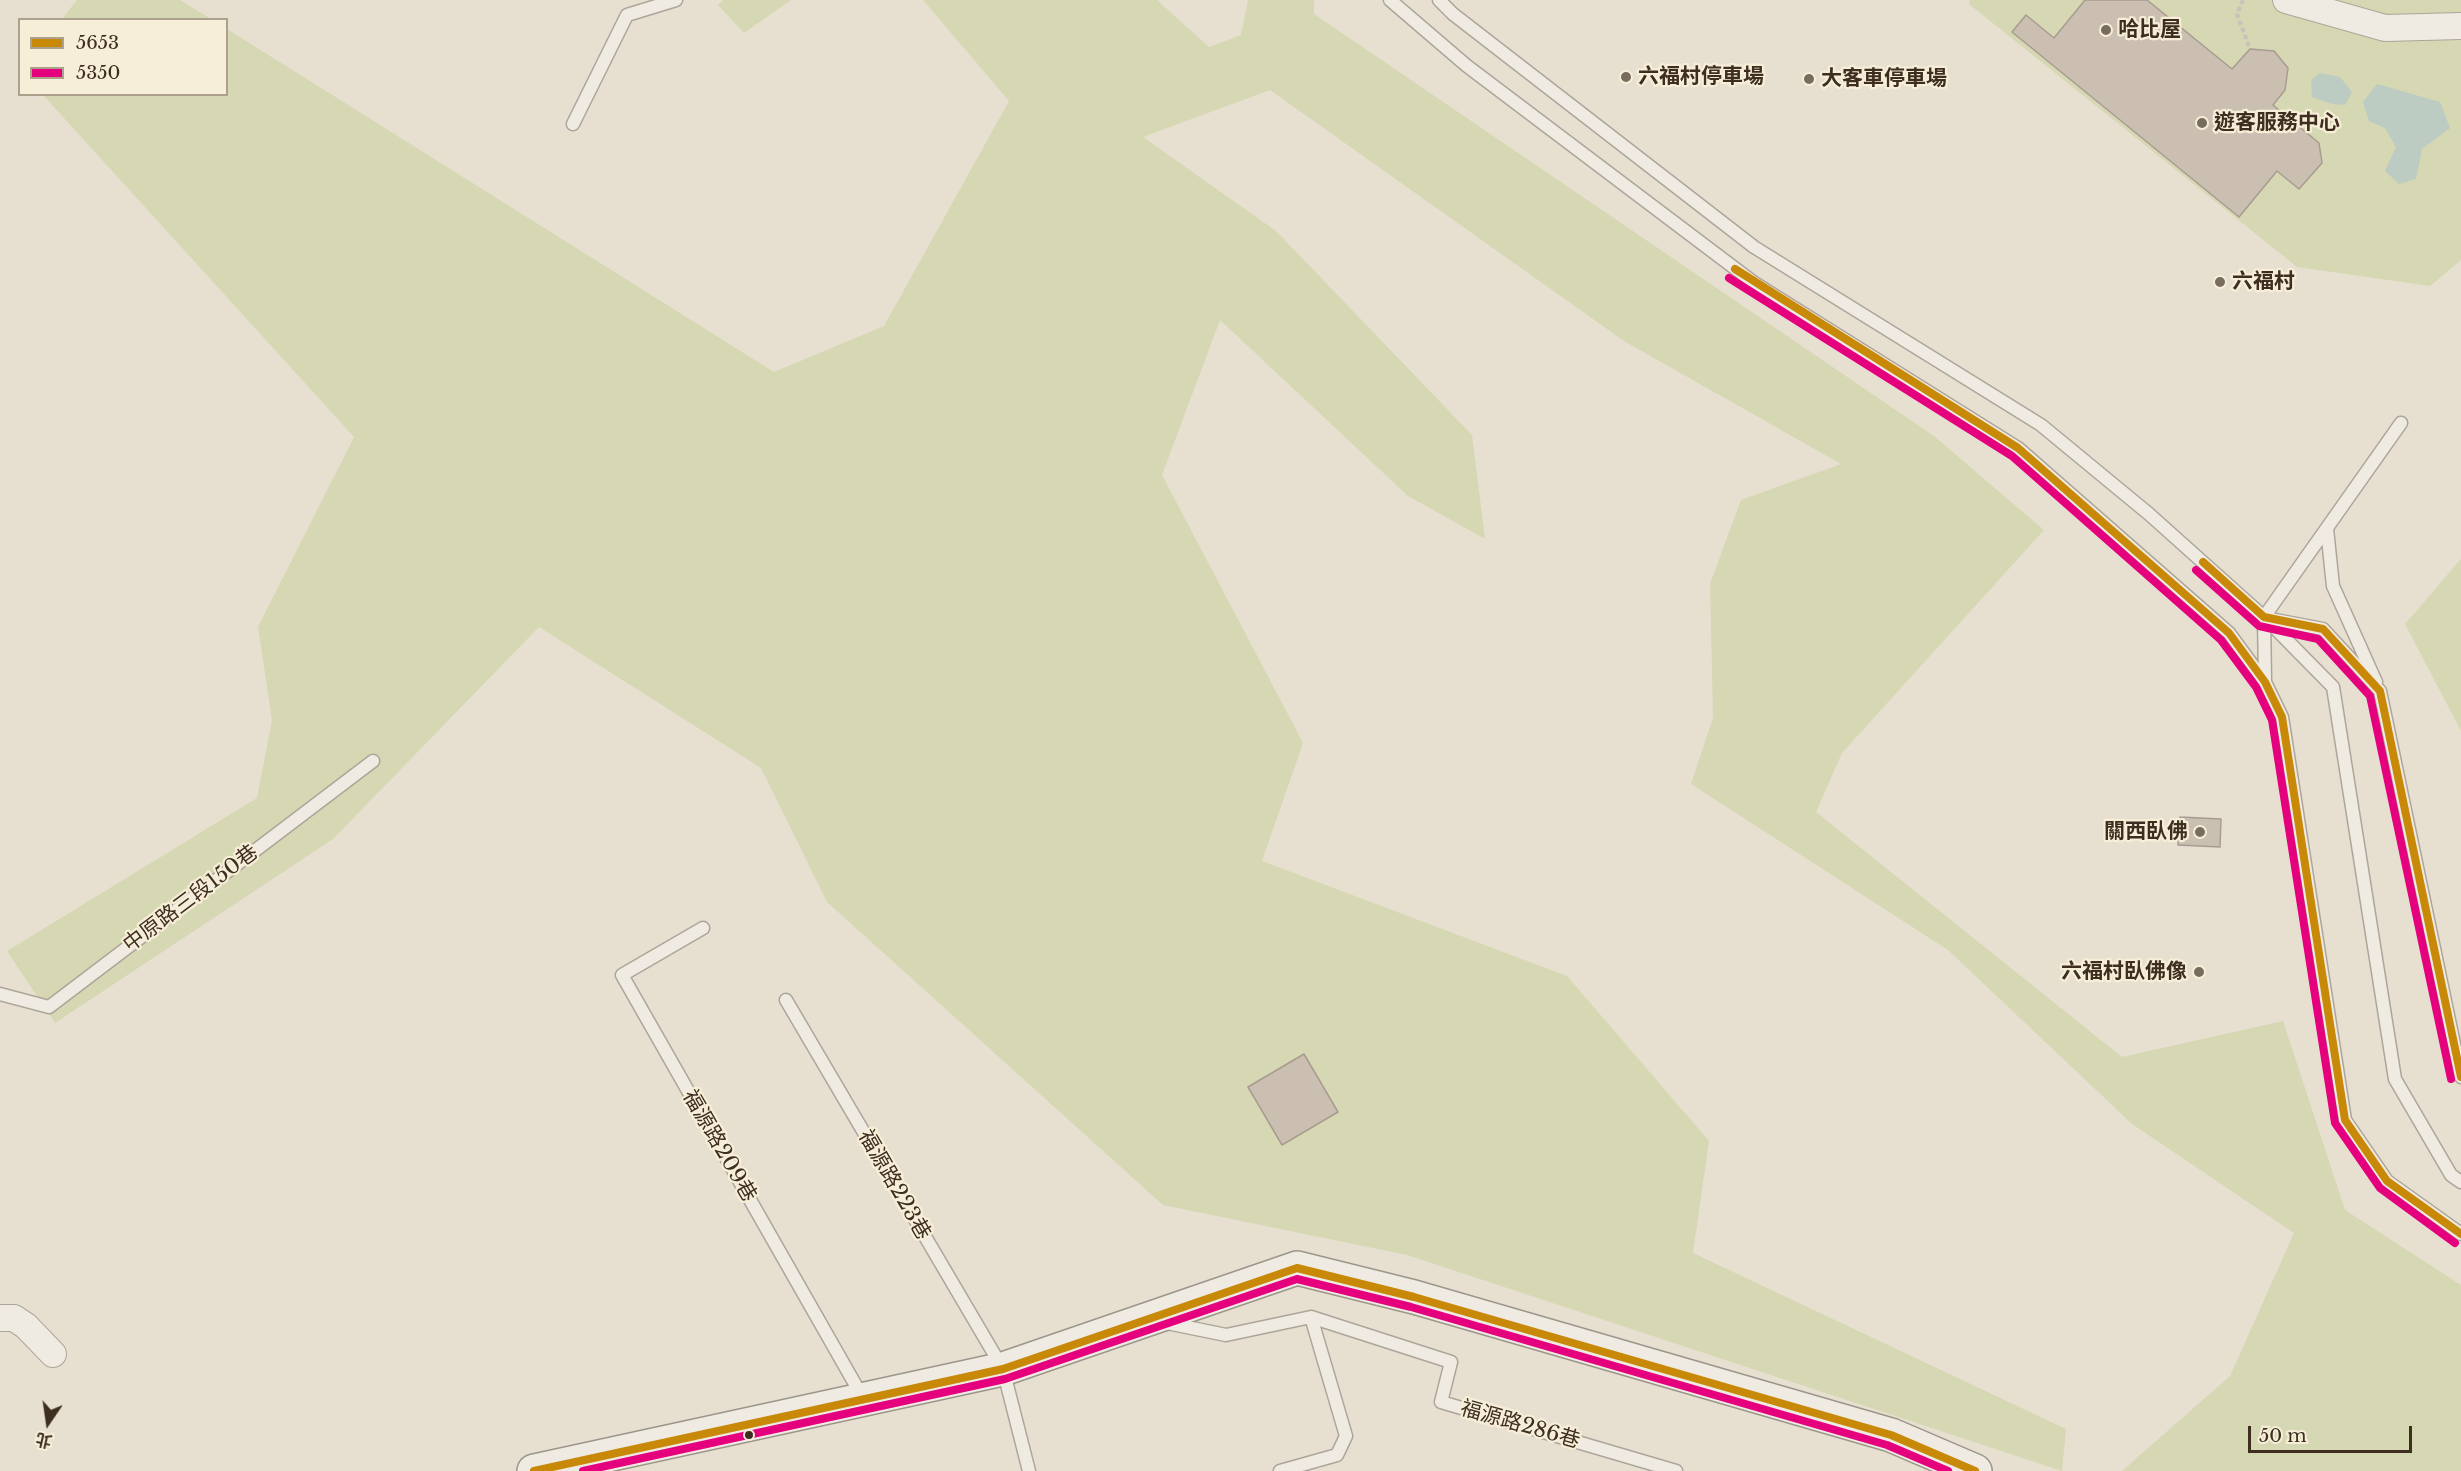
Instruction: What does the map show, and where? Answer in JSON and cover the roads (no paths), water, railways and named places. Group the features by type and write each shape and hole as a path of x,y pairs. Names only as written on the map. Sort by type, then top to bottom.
{"street":[{"path":"2286,0 2385,28 2461,26"},
{"path":"534,1471 1002,1369 1297,1268 1327,1274 1891,1435 1974,1471"},
{"path":"0,1318 14,1318 26,1326 53,1354"}],"lane":[{"path":"573,124 627,15 676,0"},
{"path":"1390,0 1467,66 1753,282 2018,448 2229,633 2265,682 2282,717 2345,1120 2387,1181 2461,1234"},
{"path":"1439,0 1462,21 1754,247 2041,425 2150,514 2264,617 2333,687 2395,1079 2451,1175 2461,1182"},
{"path":"2265,682 2264,617 2401,423"},
{"path":"2327,529 2333,586 2380,691 2461,1077"},
{"path":"2264,617 2323,629 2380,691"},
{"name":"中原路三段150巷","path":"0,994 49,1007 373,761"},
{"name":"福源路209巷","path":"703,928 622,975 863,1398"},
{"name":"福源路223巷","path":"786,1000 1002,1369 1029,1471"},
{"path":"1149,1319 1226,1335 1311,1317 1346,1436 1337,1455 1280,1471"},
{"name":"福源路286巷","path":"1311,1317 1451,1362 1441,1402 1677,1471"}],"place":[{"name":"哈比屋","path":"2106,30"},
{"name":"六福村停車場","path":"1626,77"},
{"name":"大客車停車場","path":"1809,79"},
{"name":"遊客服務中心","path":"2202,123"},
{"name":"六福村","path":"2220,282"},
{"name":"關西臥佛","path":"2200,832"},
{"name":"六福村臥佛像","path":"2199,972"}]}
